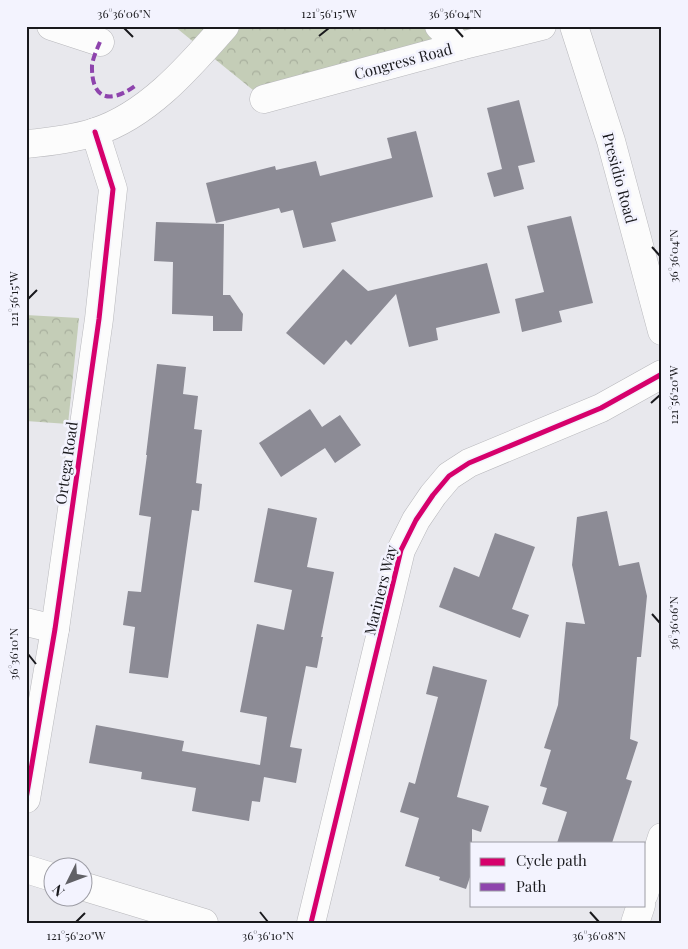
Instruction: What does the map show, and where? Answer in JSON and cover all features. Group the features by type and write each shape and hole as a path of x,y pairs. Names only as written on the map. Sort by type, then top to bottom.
{"street":[{"path":"51,26 100,42"},
{"path":"26,144 52,142 95,132 118,122 156,97 175,80 225,26"},
{"path":"438,26 460,46"},
{"name":"Congress Road","path":"264,99 542,26"},
{"name":"Presidio Road","path":"574,26 611,141 662,331"},
{"name":"Ortega Road","path":"26,799 55,628 100,319 113,189 95,132"},
{"name":"Mariners Way","path":"311,923 401,550 416,520 448,476 469,462 601,408 662,374"},
{"path":"26,622 55,628"},
{"path":"646,888 662,837"},
{"path":"26,868 42,874"},
{"path":"92,889 204,923"},
{"path":"635,923 641,906"}],"green space":[{"path":"174,26 542,26 264,99"},
{"path":"26,315 79,318 68,424 26,421"}],"building":[{"path":"519,100 535,162 518,166 524,189 494,197 487,173 502,169 487,108"},
{"path":"416,131 433,197 331,223 336,241 303,248 293,210 281,213 279,208 216,223 206,183 275,166 276,170 316,161 320,176 392,158 387,138"},
{"path":"571,216 593,303 559,311 562,322 522,332 515,299 544,292 527,226"},
{"path":"156,222 224,224 223,295 230,295 243,314 242,331 213,331 213,316 172,314 173,262 154,261"},
{"path":"487,263 500,313 436,328 438,340 409,347 396,294 351,345 346,340 324,365 286,333 343,269 368,291"},
{"path":"157,364 186,367 183,394 198,396 194,429 202,430 196,483 202,484 199,511 192,510 168,678 129,673 135,627 123,625 128,591 141,592 151,517 139,515"},
{"path":"310,409 322,427 340,415 361,445 335,463 325,448 281,477 259,443"},
{"path":"268,508 317,518 307,567 334,572 317,668 306,666 290,747 302,749 296,783 264,777 260,802 252,801 249,821 192,811 196,788 141,779 142,772 89,763 96,725 184,741 182,751 260,765 267,717 240,712 257,624 284,630 292,590 254,582"},
{"path":"607,511 619,566 639,562 647,596 641,657 637,657 630,739 638,742 626,779 632,781 612,842 557,842 567,812 542,804 547,788 540,786 551,750 544,748 558,705 566,622 585,624 572,565 577,517"},
{"path":"495,533 535,547 512,609 529,615 520,638 439,607 454,567 479,577"},
{"path":"433,666 487,680 457,797 489,806 481,832 472,829 470,877 466,889 439,880 440,877 405,866 419,818 400,812 409,782 415,784 438,697 426,694"}],"marked path":[{"path":"100,42 92,65 95,86 99,92 110,96 118,95 135,86"}],"cycle path":[{"path":"26,799 55,629 99,319 113,189 95,132"},
{"path":"311,923 401,550 416,520 449,476 469,463 601,408 662,374"}]}
